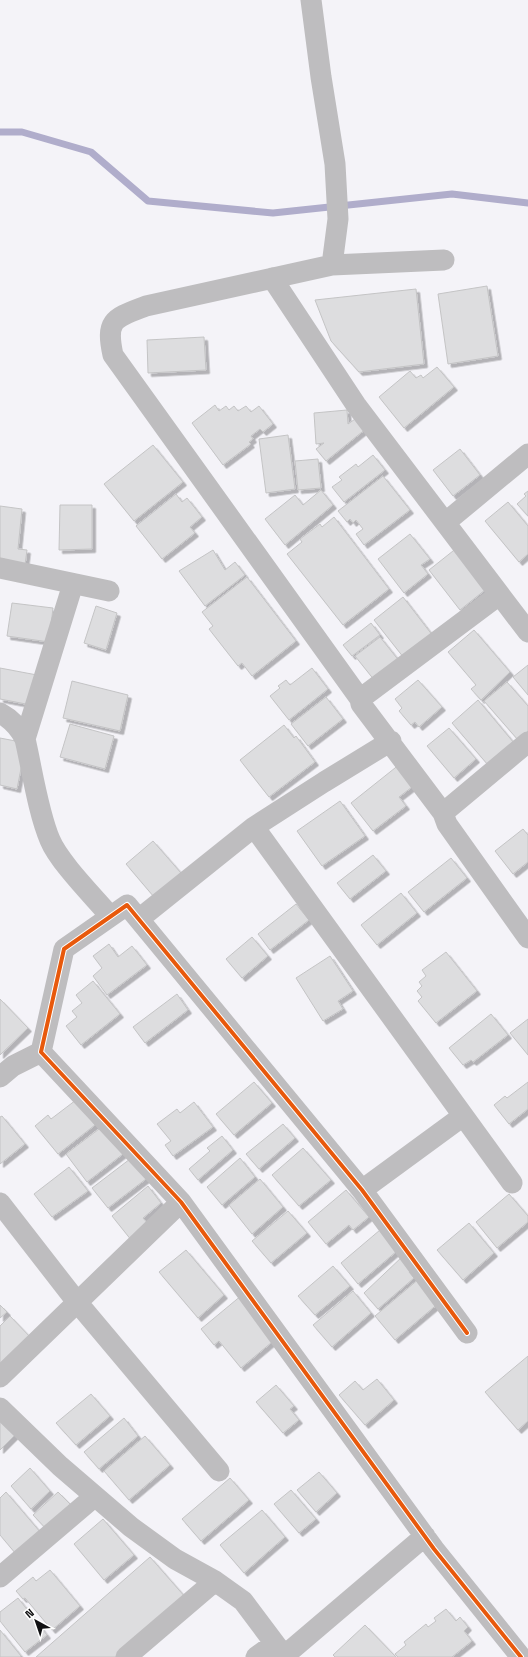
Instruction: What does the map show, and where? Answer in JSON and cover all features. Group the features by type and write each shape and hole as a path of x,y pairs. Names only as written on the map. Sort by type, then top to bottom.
{"street":[{"path":"310,0 335,164 338,219 332,264"},
{"path":"444,260 332,264 146,306 118,317 111,325 110,340 113,355 360,699 362,704 391,741 443,813 447,824 525,926"},
{"path":"272,278 356,405 528,632"},
{"path":"446,522 528,454"},
{"path":"0,568 109,592"},
{"path":"25,739 73,584"},
{"path":"360,699 500,595"},
{"path":"0,713 8,717 19,728 25,739 44,823 50,841 59,855 110,916"},
{"path":"139,919 254,828 324,782 391,741"},
{"path":"443,813 528,742"},
{"path":"254,828 512,1182"},
{"path":"41,1052 64,949 127,905 362,1190 467,1333"},
{"path":"0,1077 13,1066 41,1052"},
{"path":"41,1052 180,1202 424,1536 522,1657"},
{"path":"362,1190 463,1116"},
{"path":"0,1377 180,1202"},
{"path":"0,1203 77,1302 219,1471"},
{"path":"0,1408 94,1497 175,1559 215,1581 243,1601 281,1652"},
{"path":"0,1577 94,1497"},
{"path":"256,1657 281,1652 424,1536"},
{"path":"126,1657 215,1581"}],"building":[{"path":"487,286 498,356 448,364 438,294"},
{"path":"416,289 424,364 359,372 331,341 315,300"},
{"path":"204,337 206,370 148,373 147,340"},
{"path":"437,367 454,387 404,428 379,397 410,371 416,378 421,375 423,378"},
{"path":"215,405 219,411 226,406 229,410 234,406 238,411 246,406 251,412 259,406 273,424 263,432 260,429 251,436 253,439 249,442 251,444 223,465 192,423"},
{"path":"347,410 348,424 358,417 367,428 326,461 316,449 324,443 316,444 314,413"},
{"path":"288,435 295,489 266,493 259,439"},
{"path":"153,445 183,482 134,521 104,484"},
{"path":"460,449 480,475 453,496 433,470"},
{"path":"373,455 385,470 344,502 332,487 342,480 339,477 356,464 358,467"},
{"path":"318,459 321,488 298,490 295,461"},
{"path":"383,476 410,510 364,545 356,534 363,529 356,520 353,523 350,519 347,522 338,511"},
{"path":"321,490 333,505 285,545 265,519 295,495 303,505"},
{"path":"528,491 528,516 517,504 526,496 524,494"},
{"path":"176,494 182,502 187,498 202,517 190,527 195,533 162,559 136,526"},
{"path":"508,502 528,526 528,554 519,562 485,521"},
{"path":"60,505 92,505 92,549 59,550"},
{"path":"0,506 22,509 18,549 27,550 25,565 0,558"},
{"path":"334,517 389,589 343,625 287,554 302,542 300,539 320,524 322,527"},
{"path":"410,534 430,559 421,565 428,574 404,593 378,559"},
{"path":"458,547 485,590 460,610 429,570"},
{"path":"213,550 225,570 235,562 245,575 205,606 179,571"},
{"path":"247,577 296,641 252,676 242,663 238,666 209,629 213,626 202,612"},
{"path":"403,597 433,636 404,658 374,620"},
{"path":"12,603 53,608 49,642 7,636"},
{"path":"96,606 117,613 106,650 84,643"},
{"path":"371,623 380,635 352,656 343,645"},
{"path":"474,630 510,672 481,700 471,689 476,685 448,652"},
{"path":"380,637 400,662 375,681 355,656"},
{"path":"528,665 528,695 513,677"},
{"path":"0,668 37,675 31,705 0,699"},
{"path":"312,668 328,689 289,720 270,696 280,688 278,686 286,680 290,685"},
{"path":"418,680 442,707 419,727 415,722 411,725 399,711 402,708 395,699"},
{"path":"72,681 128,695 120,731 63,718"},
{"path":"507,682 528,706 528,731 518,740 484,701"},
{"path":"326,697 343,719 308,746 291,724"},
{"path":"478,700 514,743 488,765 452,723"},
{"path":"70,724 114,736 105,769 60,757"},
{"path":"284,725 294,738 296,736 315,762 269,797 240,760"},
{"path":"449,728 476,759 454,778 427,746"},
{"path":"0,738 26,743 17,789 0,785"},
{"path":"400,764 416,784 399,797 406,806 373,831 351,803"},
{"path":"340,801 365,836 322,866 297,831"},
{"path":"523,829 528,835 528,862 513,874 495,851"},
{"path":"153,841 181,873 154,897 126,864"},
{"path":"373,855 386,871 350,899 337,883"},
{"path":"451,858 467,878 424,912 408,892"},
{"path":"401,893 417,913 377,945 361,925"},
{"path":"296,904 309,920 270,950 258,934"},
{"path":"252,937 268,956 242,978 226,959"},
{"path":"109,944 118,957 132,946 147,965 107,995 93,976 102,968 93,956"},
{"path":"446,952 477,991 436,1023 418,1001 422,997 417,991 422,986 419,982 426,976 422,970"},
{"path":"330,956 353,991 338,1001 343,1009 323,1021 296,978"},
{"path":"93,981 120,1014 81,1045 66,1026 77,1017 72,1011 82,1003 76,995"},
{"path":"177,994 188,1010 145,1043 133,1027"},
{"path":"0,999 28,1028 0,1055"},
{"path":"491,1014 508,1035 473,1062 471,1060 463,1065 449,1048"},
{"path":"528,1019 528,1055 510,1033"},
{"path":"254,1082 272,1103 234,1135 216,1114"},
{"path":"528,1082 528,1109 509,1124 494,1105 505,1096 507,1098"},
{"path":"76,1100 95,1125 58,1154 35,1126 48,1115 51,1119"},
{"path":"194,1102 213,1127 173,1156 165,1145 171,1141 157,1124 177,1109 180,1113"},
{"path":"2,1116 25,1144 0,1164 0,1117"},
{"path":"283,1124 295,1138 259,1169 246,1154"},
{"path":"103,1126 123,1154 87,1182 66,1154"},
{"path":"222,1136 233,1150 198,1180 189,1169 210,1151 207,1148"},
{"path":"303,1148 331,1180 299,1206 272,1175"},
{"path":"240,1158 255,1177 222,1205 207,1187"},
{"path":"130,1159 146,1179 108,1208 92,1188"},
{"path":"69,1167 88,1191 52,1217 34,1194"},
{"path":"260,1179 283,1207 252,1234 229,1205"},
{"path":"148,1186 161,1203 143,1218 150,1226 132,1241 112,1216"},
{"path":"346,1190 369,1217 353,1230 349,1225 326,1244 308,1222"},
{"path":"509,1194 528,1216 528,1222 497,1248 476,1222"},
{"path":"288,1211 307,1233 271,1263 252,1241"},
{"path":"469,1223 494,1253 463,1280 437,1250"},
{"path":"380,1230 397,1251 358,1284 341,1263"},
{"path":"186,1250 224,1295 198,1318 159,1272"},
{"path":"404,1255 415,1267 409,1272 414,1278 378,1309 364,1293"},
{"path":"333,1266 350,1286 315,1315 298,1296"},
{"path":"420,1278 440,1302 395,1340 375,1316"},
{"path":"353,1291 371,1313 332,1347 313,1325"},
{"path":"242,1295 278,1337 241,1368 219,1341 214,1345 201,1329"},
{"path":"0,1305 7,1312 0,1318"},
{"path":"10,1316 32,1339 0,1371 0,1326"},
{"path":"528,1356 528,1421 518,1430 485,1392"},
{"path":"377,1379 394,1400 365,1425 339,1395 355,1381 363,1390"},
{"path":"276,1385 294,1406 290,1409 299,1420 283,1433 256,1402"},
{"path":"91,1394 110,1416 76,1445 56,1423"},
{"path":"124,1418 138,1436 99,1469 84,1452"},
{"path":"0,1420 15,1435 0,1450"},
{"path":"145,1436 170,1465 129,1500 104,1471"},
{"path":"30,1468 50,1491 31,1509 11,1486"},
{"path":"319,1472 337,1493 316,1512 297,1490"},
{"path":"230,1478 249,1500 201,1541 182,1519"},
{"path":"291,1490 316,1519 299,1533 274,1504"},
{"path":"6,1492 41,1533 16,1554 0,1535 0,1498"},
{"path":"58,1492 76,1510 51,1534 33,1515"},
{"path":"262,1510 285,1537 244,1573 220,1545"},
{"path":"103,1519 134,1555 104,1580 74,1544"},
{"path":"150,1557 186,1598 119,1657 36,1657"},
{"path":"50,1570 80,1606 52,1630 25,1598 23,1599 16,1591 33,1577 36,1581"},
{"path":"18,1598 47,1635 25,1652 0,1621 0,1612"},
{"path":"446,1609 456,1621 460,1617 468,1627 464,1631 472,1641 452,1657 398,1657 395,1654 406,1645 404,1642 426,1624 428,1627 436,1621 434,1618"},
{"path":"365,1625 396,1657 335,1657 333,1655"},
{"path":"0,1630 21,1656 20,1657 0,1657"}],"waterway":[{"path":"0,132 22,132 91,152 148,201 273,213 452,194 528,203"}],"cycle path":[{"path":"467,1333 362,1190 127,905 64,949 41,1052 181,1202 434,1549 521,1657"}]}
